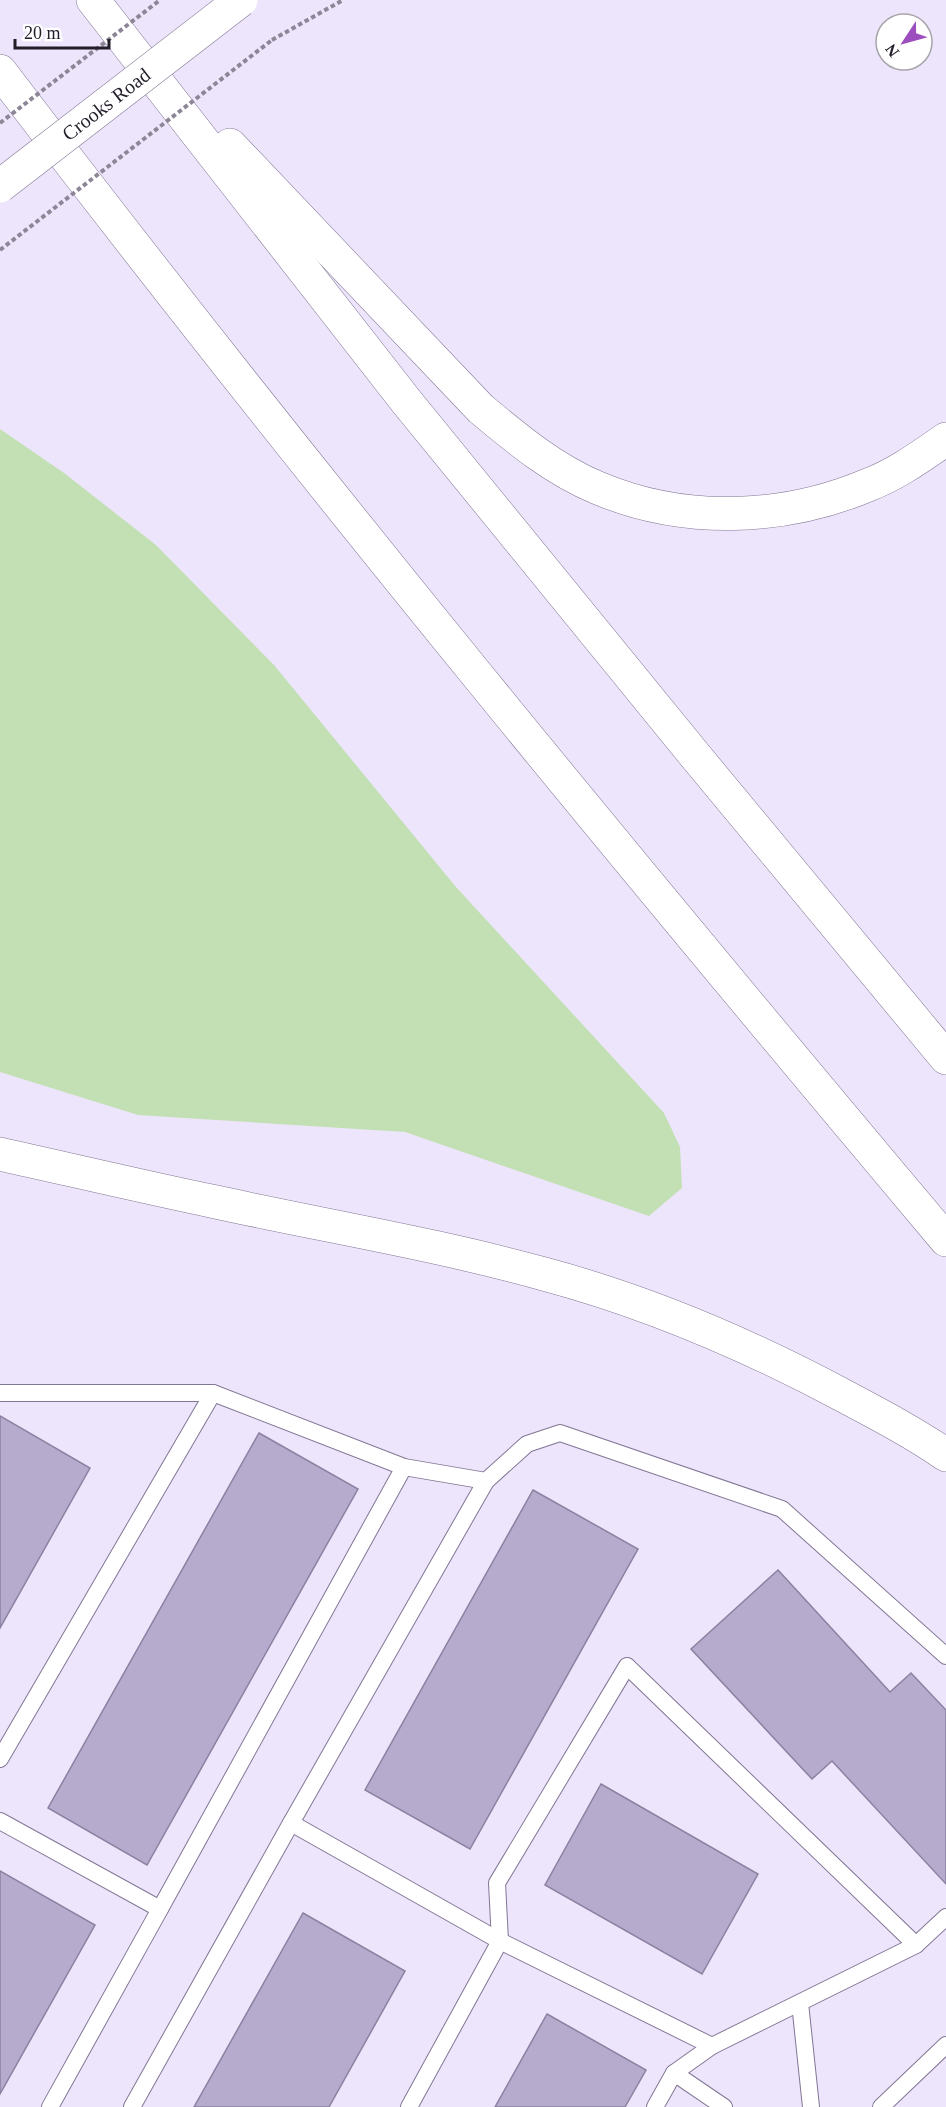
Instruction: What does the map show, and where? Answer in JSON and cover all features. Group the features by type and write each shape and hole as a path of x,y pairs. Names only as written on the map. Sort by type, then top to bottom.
{"main road":[{"name":"Crooks Road","path":"0,186 241,0"},
{"path":"95,2 481,409 522,443 597,488 670,509 711,513 754,513 834,498 870,485 910,464 946,439"},
{"path":"95,2 406,400 707,770 946,1058"},
{"path":"0,71 137,251 586,808 946,1240"},
{"path":"0,103 137,251"},
{"path":"0,1154 216,1202 367,1232 545,1274 587,1287 737,1343 805,1374 946,1455"}],"lane":[{"path":"0,1393 213,1393 404,1467 486,1481"},
{"path":"0,1759 213,1393"},
{"path":"132,2107 486,1481 527,1444 560,1433 782,1509 946,1656"},
{"path":"50,2107 404,1467"},
{"path":"409,2107 500,1941 497,1883 627,1666 916,1945"},
{"path":"0,1821 160,1909"},
{"path":"291,1823 500,1941 712,2046"},
{"path":"655,2107 674,2073 712,2046 916,1945 946,1917"},
{"path":"800,2003 811,2107"},
{"path":"881,2107 946,2045"},
{"path":"674,2073 724,2107"}],"path":[{"path":"0,123 160,0"},
{"path":"0,250 272,40 343,0"}],"green space":[{"path":"0,429 64,473 156,545 274,665 456,887 664,1113 680,1147 682,1188 649,1216 405,1132 138,1115 0,1072"}],"building":[{"path":"0,1416 90,1468 0,1628"},
{"path":"259,1433 358,1489 147,1865 48,1808"},
{"path":"533,1490 638,1549 470,1849 365,1790"},
{"path":"778,1570 890,1692 911,1673 946,1710 946,1884 832,1761 812,1779 691,1649"},
{"path":"601,1784 758,1874 702,1974 545,1885"},
{"path":"0,1871 95,1925 0,2094"},
{"path":"303,1913 405,1971 329,2107 194,2107"},
{"path":"547,2014 646,2070 625,2107 495,2107"}]}
